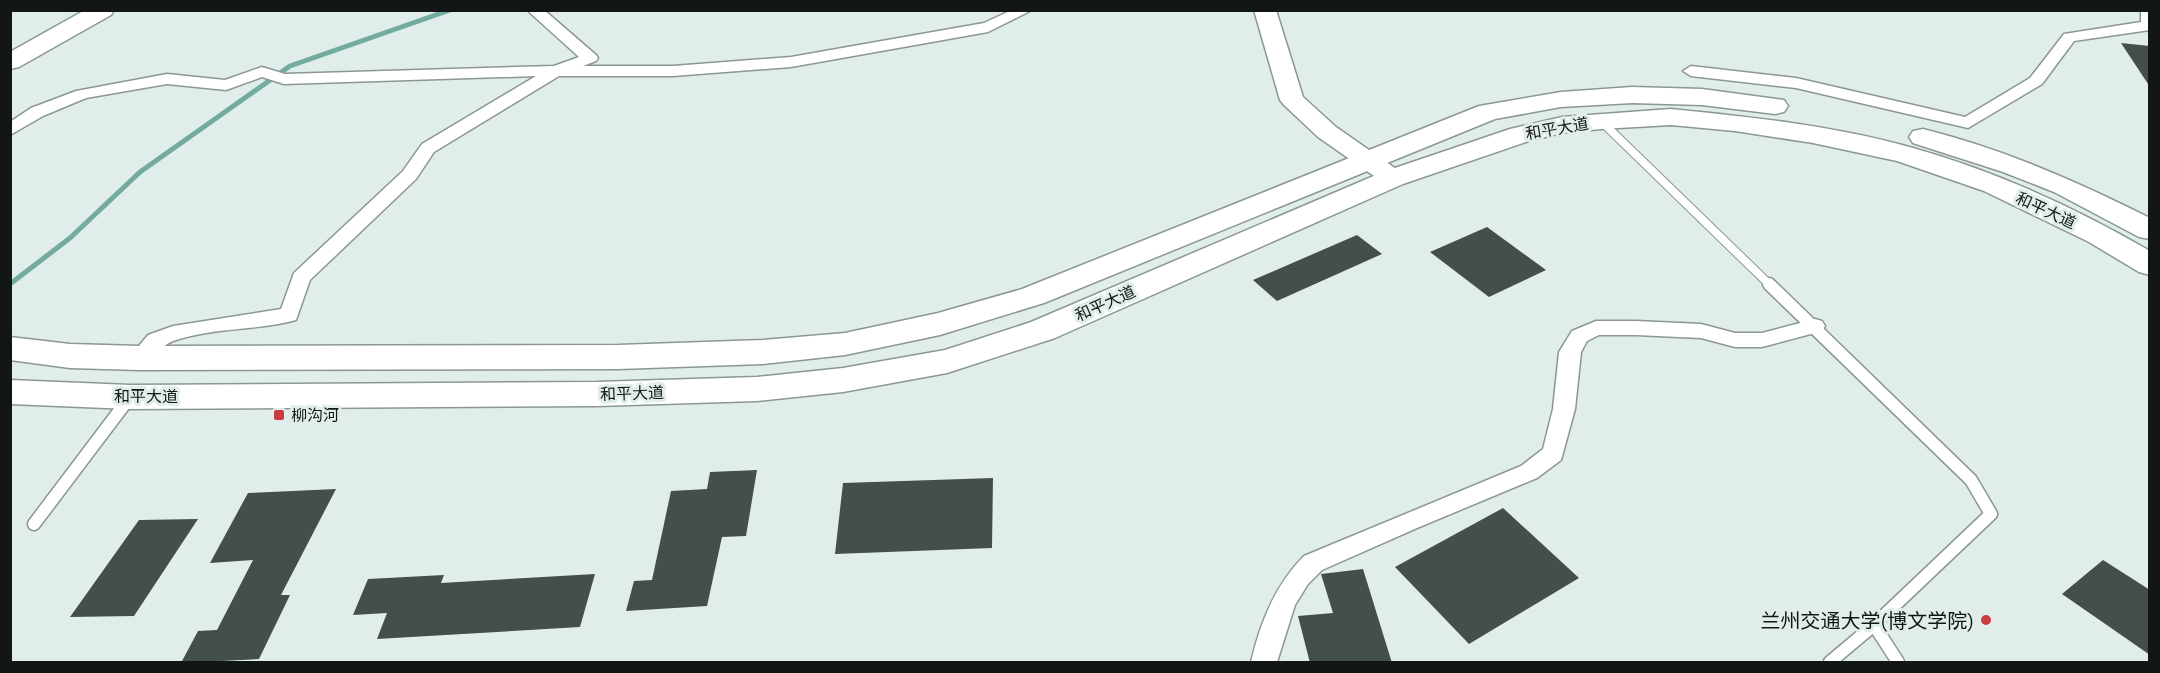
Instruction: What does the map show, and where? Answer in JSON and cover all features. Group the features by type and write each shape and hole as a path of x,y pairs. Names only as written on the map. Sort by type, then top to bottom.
{"highway":[{"path":"10,62 103,10"},
{"name":"和平大道","path":"10,392 130,397 597,394 758,389 843,380 947,361 1043,330 1381,170 1488,112 1580,96 1661,94 1729,99 1813,112 1906,132 2013,166 2054,182 2150,230"},
{"name":"和平大道","path":"13,348 70,356 140,358 618,357 764,352 844,344 940,324 1033,296 1381,170 1562,125 1671,117 1735,123 1813,135 1904,154 1994,185 2100,236 2150,265"}],"street":[{"path":"140,358 154,340 180,332 289,315 301,278 410,174 428,148 556,71 590,58 534,10"},
{"path":"10,130 37,112 82,94 167,79 225,85 262,72 275,76 673,71 791,62 988,27 1025,10"},
{"path":"1265,10 1292,100 1327,132 1381,170"},
{"path":"1691,71 1797,83 1968,123 2036,81 2069,37 2149,26 2148,10"},
{"path":"1263,663 1283,602 1299,577 1313,563 1528,472 1553,454 1564,409 1570,352 1579,336 1596,328 1636,328 1701,331 1735,339 1762,340 1815,326"}],"lane":[{"path":"1601,121 1815,326 1971,480 1991,514 1917,582 1874,626 1830,663"},
{"path":"34,524 130,397"},
{"path":"1874,626 1898,663"}],"building":[{"path":"2121,43 2150,46 2150,87"},
{"path":"1487,227 1546,270 1489,297 1430,252"},
{"path":"1357,235 1382,254 1277,301 1253,280"},
{"path":"757,470 746,536 722,537 707,606 626,611 634,581 652,580 671,491 707,489 710,472"},
{"path":"993,478 992,548 835,554 843,483"},
{"path":"336,489 281,595 290,595 259,659 181,663 198,631 217,630 253,560 210,563 248,493"},
{"path":"1503,508 1579,578 1469,644 1395,567"},
{"path":"198,519 134,616 70,617 139,520"},
{"path":"2103,560 2150,590 2150,655 2062,594"},
{"path":"1363,569 1392,663 1310,663 1298,616 1333,613 1321,574"},
{"path":"595,574 580,627 377,639 387,613 353,615 368,579 444,575 441,583"}],"waterway":[{"name":"柳沟河","path":"10,284 70,238 140,172 290,66 450,10"}],"place":[{"name":"柳沟河","path":"279,415"},
{"name":"兰州交通大学(博文学院)","path":"1986,620"}]}
